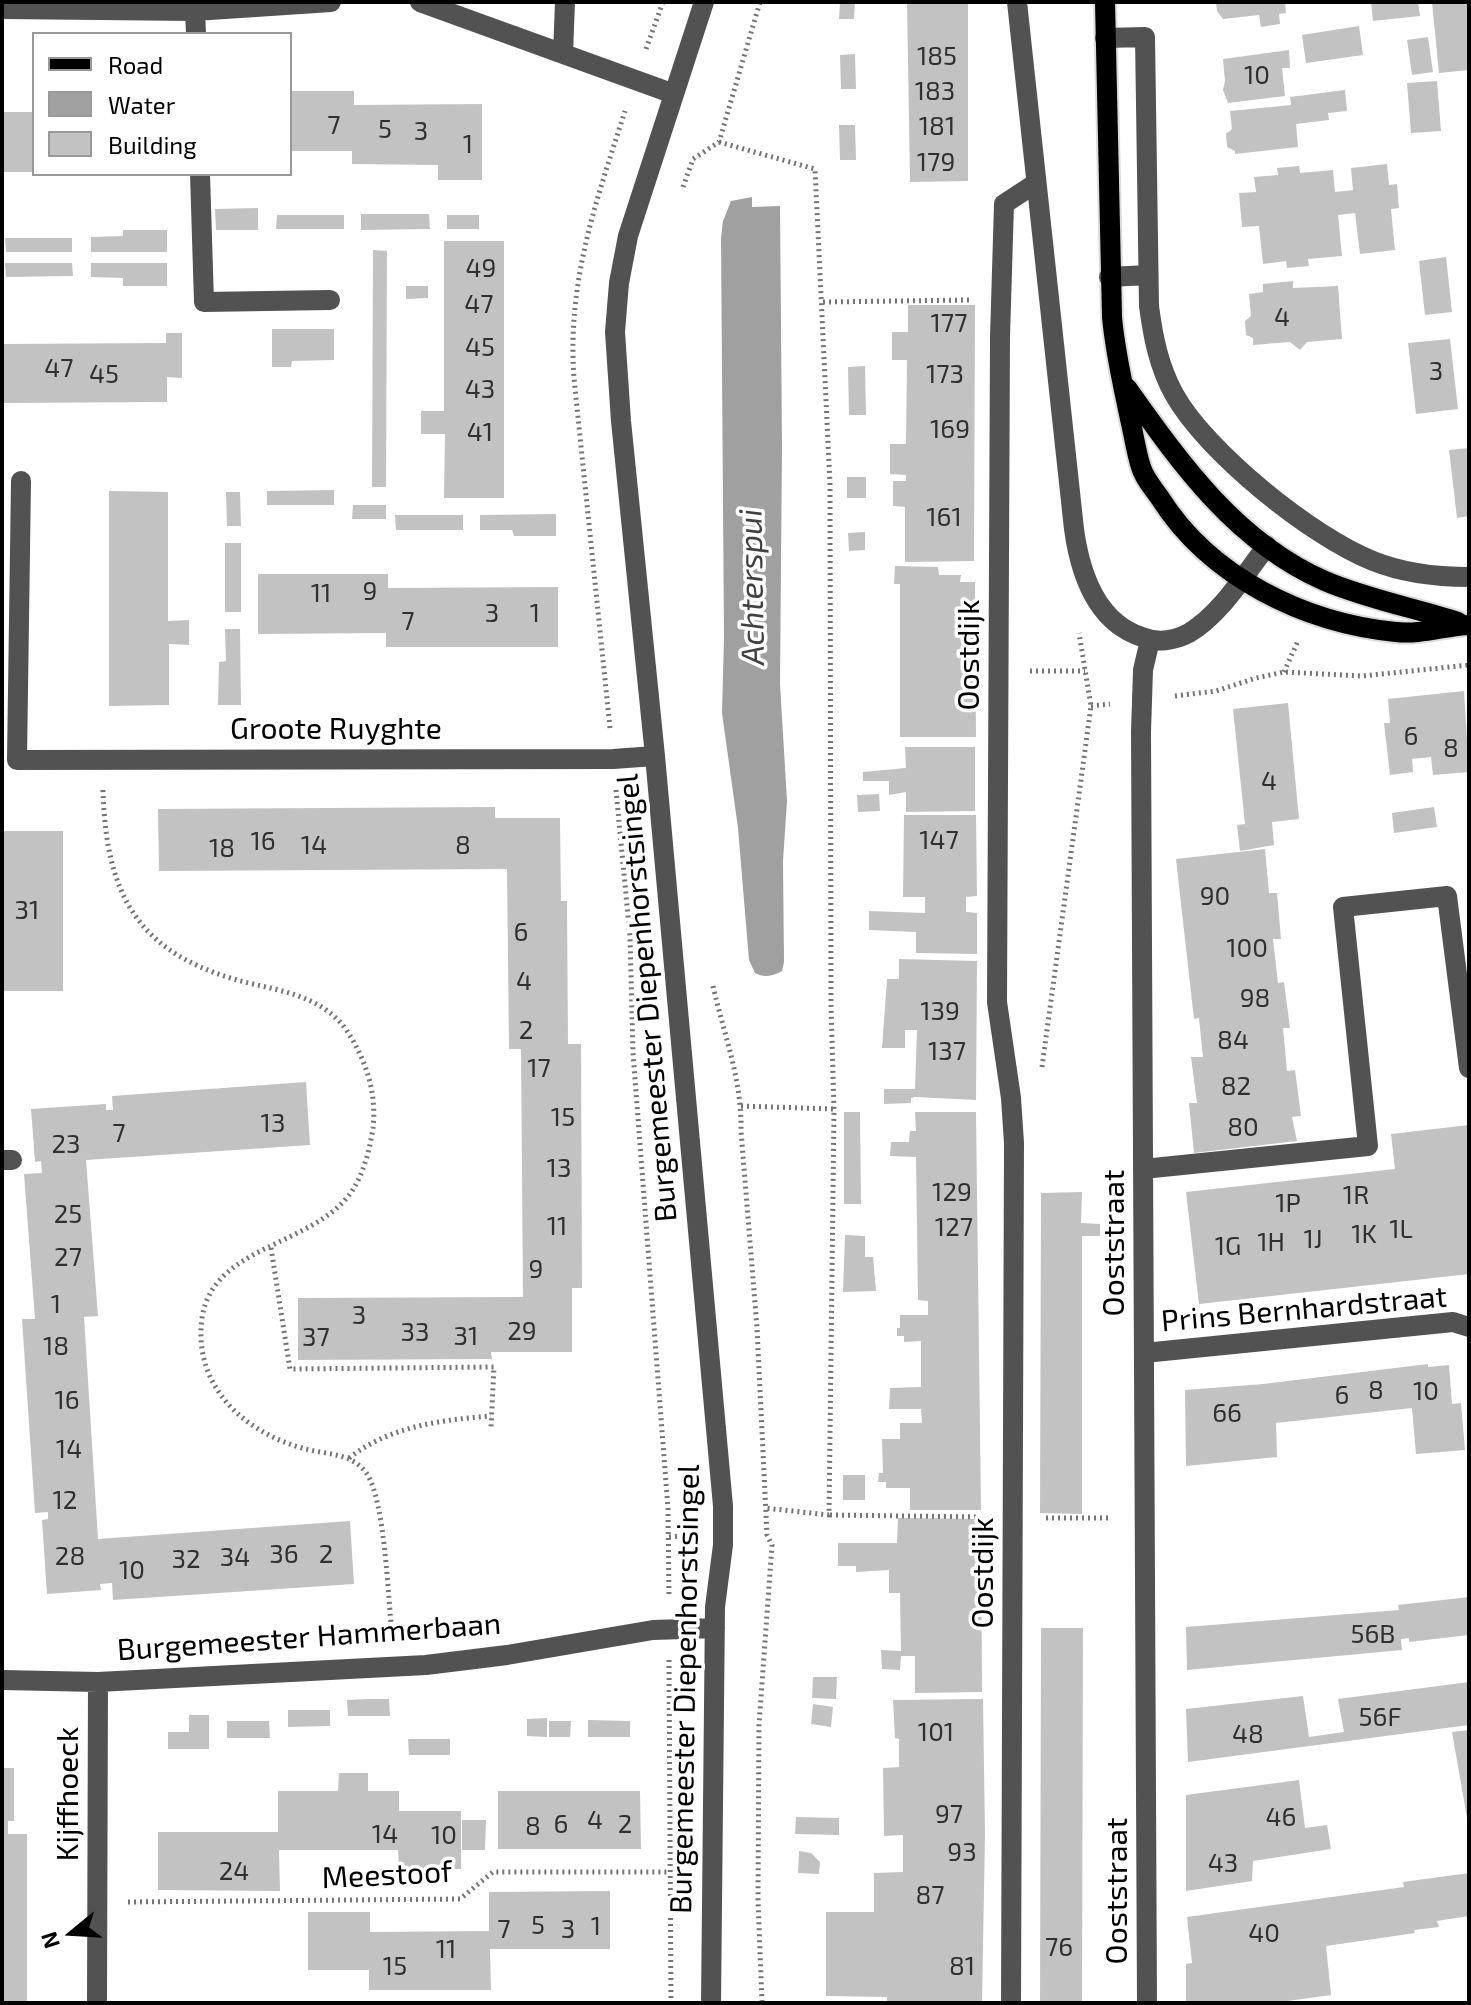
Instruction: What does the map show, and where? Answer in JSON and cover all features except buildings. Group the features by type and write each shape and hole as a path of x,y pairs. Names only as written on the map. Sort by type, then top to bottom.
{"main road":[{"path":"1105,2 1109,277 1113,335 1141,470 1169,512 1206,554 1240,579 1276,598 1311,612 1400,633 1468,625"},
{"path":"1122,380 1204,491 1267,546 1324,580 1468,625"}],"street":[{"path":"2,9 195,11 331,2"},
{"path":"420,2 674,94"},
{"path":"563,54 565,2"},
{"name":"Burgemeester Diepenhorstsingel","path":"704,2 628,236 619,283 615,332 723,1506 723,1545 715,1628 711,2003"},
{"path":"1017,2 1074,529 1080,562 1096,600 1123,629 1150,640 1180,637 1198,627 1267,546"},
{"path":"195,11 196,32"},
{"path":"1105,38 1145,37 1148,275 1152,329 1172,392 1194,426 1268,494 1340,545 1392,568 1434,576 1469,577"},
{"path":"200,176 204,302 330,300"},
{"name":"Oostdijk","path":"1011,2003 1014,1143 997,1002 1001,299 1004,204 1036,183"},
{"path":"1109,277 1148,275"},
{"name":"Groote Ruyghte","path":"21,481 17,760 613,759 655,756"},
{"name":"Ooststraat","path":"1147,2003 1142,700 1143,670 1150,640"},
{"path":"1143,1169 1368,1146 1343,907 1447,896 1465,1003 1469,1068"},
{"name":"Prins Bernhardstraat","path":"1144,1353 1453,1322 1469,1327"},
{"name":"Burgemeester Hammerbaan","path":"2,1680 98,1682 395,1667 482,1659 669,1628 715,1628"},
{"name":"Kijffhoeck","path":"97,2003 98,1682"}],"path":[{"path":"682,188 693,159 719,142 760,2"},
{"path":"719,142 815,169 830,484 834,1109 829,1515"},
{"path":"823,302 1001,299"},
{"path":"1142,700 1207,693 1284,672 1362,676 1469,665"},
{"path":"1024,671 1085,671"},
{"path":"1042,1070 1091,706"},
{"path":"103,759 104,825 108,851 114,873 136,920 173,951 206,970 288,991 325,1008 345,1028 364,1061 373,1098 374,1119 366,1158 354,1189 317,1224 230,1269 207,1298 201,1335 205,1369 221,1397 261,1431 298,1447 348,1458 367,1474 378,1504 395,1667"},
{"path":"712,984 734,1061 741,1106 757,1328 767,1535 772,1545 759,1741 758,1900 762,2003"},
{"path":"741,1106 834,1109"},
{"path":"271,1247 290,1369 494,1367 491,1428"},
{"path":"348,1458 377,1440 427,1423 491,1416"},
{"path":"757,1507 829,1515 1082,1518"},
{"path":"669,1628 671,2003"},
{"name":"Meestoof","path":"98,1903 460,1899 493,1872 669,1872"}],"water":[{"name":"Achterspui","path":"752,197 752,207 780,206 780,684 787,801 783,861 784,962 782,971 765,976 755,973 749,960 738,828 722,713 721,238 723,221 731,201"}]}
